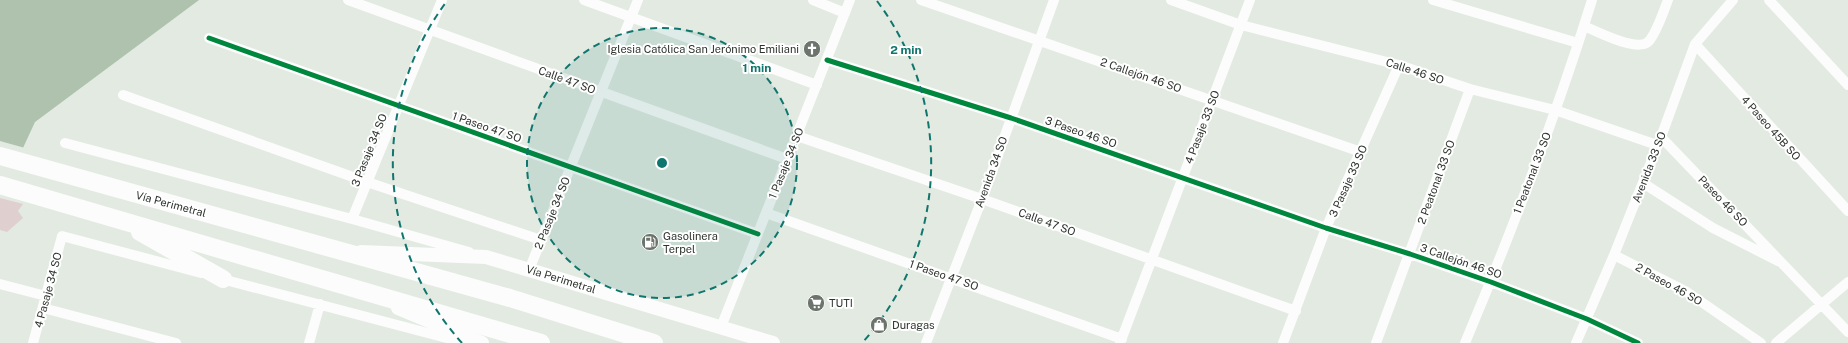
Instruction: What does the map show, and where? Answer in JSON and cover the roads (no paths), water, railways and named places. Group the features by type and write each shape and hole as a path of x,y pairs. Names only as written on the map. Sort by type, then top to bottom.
{"highway":[{"name":"Vía Perimetral","path":"0,156 510,298 654,343"},
{"path":"0,184 541,343"},
{"path":"113,217 223,279"}],"street":[{"name":"Calle 47 SO","path":"348,0 787,159"},
{"name":"3 Pasaje 34 SO","path":"352,219 442,0"},
{"path":"584,0 817,85"},
{"name":"2 Pasaje 34 SO","path":"528,270 638,0"},
{"path":"813,0 845,13"},
{"name":"1 Pasaje 34 SO","path":"721,327 850,0"},
{"name":"2 Callejón 46 SO","path":"921,0 1212,99 1361,152"},
{"name":"Avenida 34 SO","path":"926,343 950,277 982,198 1054,0"},
{"name":"Calle 46 SO","path":"1171,0 1241,25 1399,64 1470,89 1555,110 1659,141"},
{"name":"4 Pasaje 33 SO","path":"1121,341 1250,0"},
{"path":"1433,0 1578,43"},
{"name":"1 Peatonal 33 SO","path":"1465,343 1490,282 1555,110 1592,0"},
{"path":"1584,26 1634,46 1643,45 1650,39 1668,0"},
{"name":"Avenida 33 SO","path":"1576,343 1614,255 1695,44 1732,0"},
{"path":"1769,0 1848,85"},
{"name":"1 Paseo 47 SO","path":"209,38 398,107 758,234"},
{"name":"4 Paseo 45B SO","path":"1695,44 1848,211"},
{"name":"3 Paseo 46 SO","path":"826,60 1011,118 1326,228"},
{"name":"3 Pasaje 33 SO","path":"1283,343 1326,228 1399,64"},
{"name":"2 Peatonal 33 SO","path":"1376,343 1470,89"},
{"path":"123,95 367,182 541,240"},
{"name":"Calle 47 SO","path":"797,136 982,198 1152,260 1296,310"},
{"name":"Paseo 46 SO","path":"1659,141 1785,265 1848,332"},
{"path":"65,143 352,219 486,257"},
{"name":"Paseo 46 SO","path":"1642,183 1714,228 1785,265"},
{"name":"1 Paseo 47 SO","path":"766,213 950,277 1121,341"},
{"name":"3 Callejón 46 SO","path":"1326,228 1410,254 1490,282 1586,319"},
{"name":"4 Pasaje 34 SO","path":"33,343 62,236 223,279"},
{"name":"Vía Perimetral","path":"343,251 486,257 773,343"},
{"name":"2 Paseo 46 SO","path":"1614,255 1687,292 1761,343"},
{"path":"223,279 466,343"},
{"path":"333,281 482,343"},
{"path":"1776,343 1848,282"},
{"path":"0,284 46,296"},
{"path":"309,343 320,304"},
{"path":"43,308 176,343"},
{"path":"1586,319 1638,343"}],"place":[{"name":"Iglesia Católica San Jerónimo Emiliani","path":"812,49"},
{"name":"Gasolinera Terpel","path":"650,242"},
{"name":"TUTI","path":"816,303"},
{"name":"Duragas","path":"879,325"}]}
